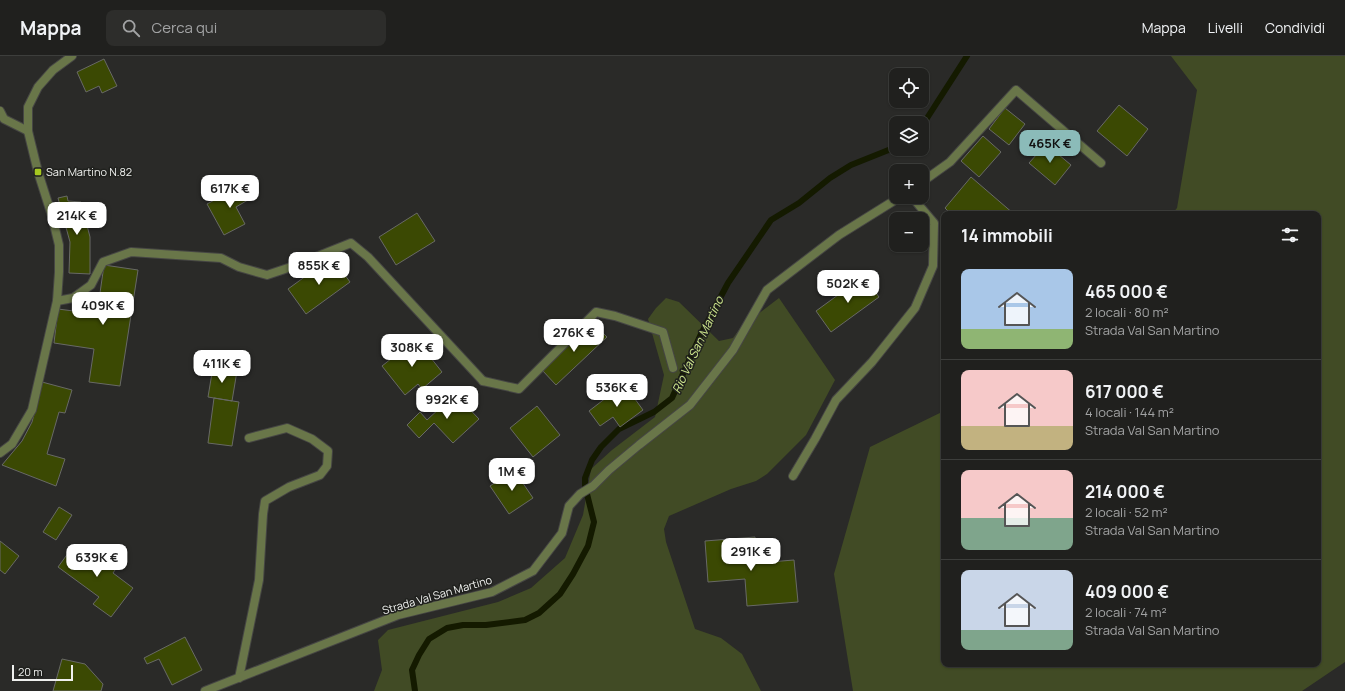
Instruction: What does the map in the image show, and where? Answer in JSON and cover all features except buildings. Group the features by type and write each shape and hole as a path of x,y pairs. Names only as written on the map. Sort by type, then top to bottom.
{"street":[{"path":"0,453 12,444 32,410 57,301 59,245 28,131 28,107 38,87 53,70 72,56"},
{"path":"929,177 950,162 1016,90 1101,163"},
{"path":"0,111 4,120 28,131"},
{"name":"Strada Val San Martino","path":"205,691 398,615 492,592 533,571 562,532 569,506 580,494 593,486 633,450 690,405 733,350 767,290 839,235 889,204"},
{"path":"793,476 815,440 836,400 872,362 914,308 933,266 934,222 918,204"},
{"path":"57,301 73,298 91,285 103,262 131,252 221,258 239,267 267,275 351,243 368,257 483,381 519,389 596,312 615,316 663,332 673,368"},
{"path":"239,678 258,580 265,501 290,487 320,475 327,466 328,451 312,439 286,428 249,438"}],"green space":[{"path":"1171,56 1345,56 1345,662 1302,691 853,691 834,574 870,447 941,412 941,667 1321,667 1321,211 1174,211 1177,208 1197,90"},
{"path":"666,298 679,302 719,341 733,338 741,327 779,298 835,380 806,435 767,474 756,481 731,489 669,516 664,529 666,542 695,629 721,638 742,654 761,691 374,691 382,670 378,640 388,630 498,602 531,588 565,558 583,515 591,469 612,450 655,417 664,375 648,319"}],"waterway":[{"name":"Rio Val San Martino","path":"928,116 967,56"},
{"name":"Rio Val San Martino","path":"415,691 412,670 429,639 447,628 463,625 486,625 525,620 539,613 560,594 588,546 594,522 585,486 585,478 592,460 601,447 619,429 654,412 672,398 701,334 728,283 771,220 799,203 830,178 851,165 889,150"}],"place":[{"name":"San Martino N.82","path":"38,172"}]}
